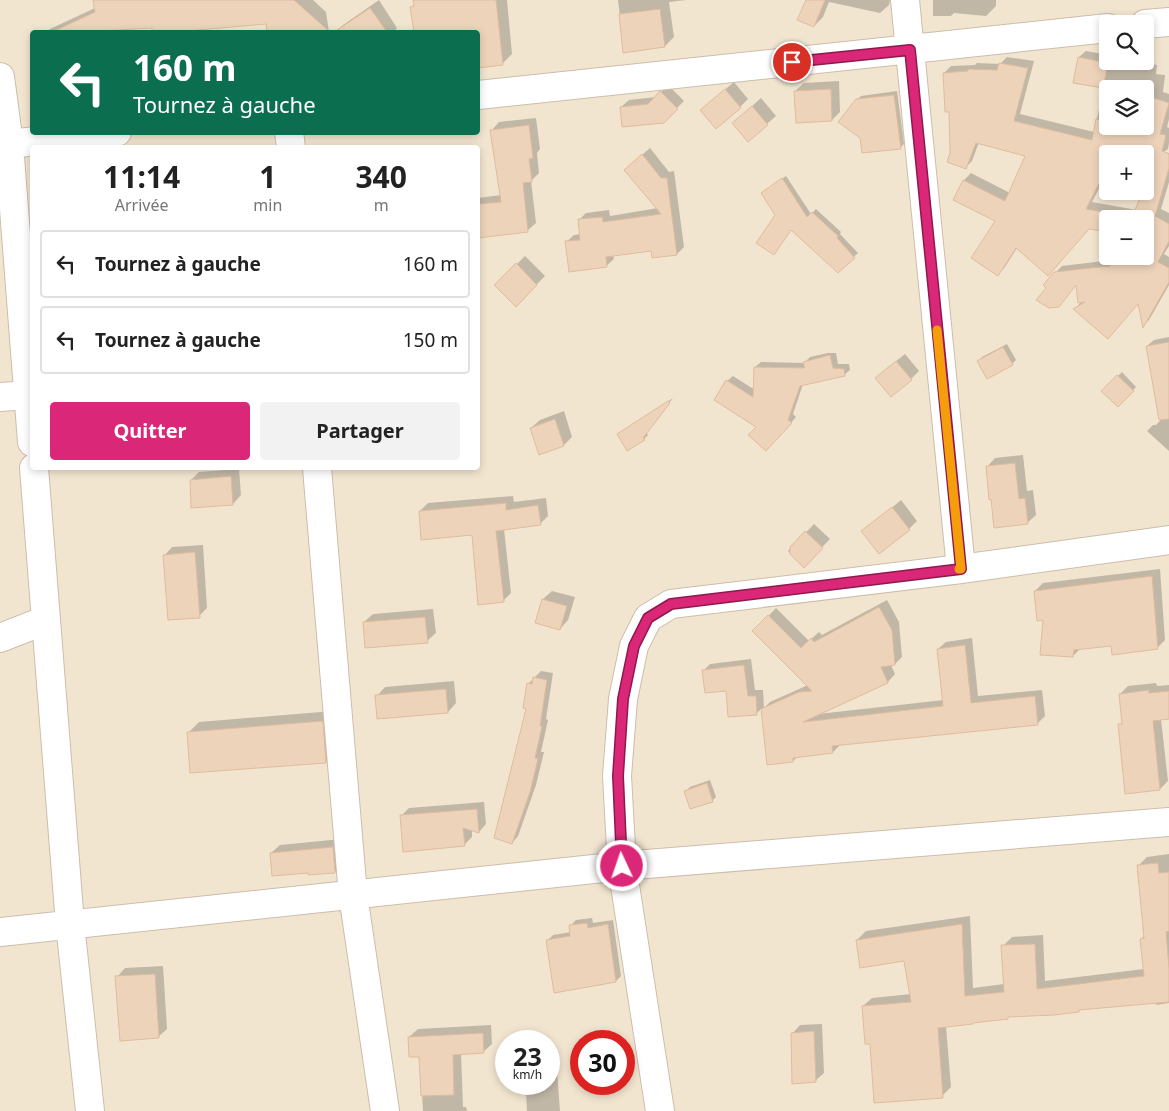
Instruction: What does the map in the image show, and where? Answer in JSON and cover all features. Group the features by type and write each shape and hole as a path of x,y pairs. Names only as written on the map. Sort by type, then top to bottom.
{"street":[{"path":"905,0 961,569"},
{"path":"1154,23 1169,22"},
{"path":"480,95 1099,29"},
{"path":"0,77 9,144 30,411"},
{"path":"9,144 90,135"},
{"path":"0,397 29,395"},
{"path":"34,470 70,924 90,1111"},
{"path":"317,470 353,895 385,1111"},
{"path":"660,1111 622,866 618,776 623,699 634,646 648,618 671,604 961,569 1169,540"},
{"path":"0,638 46,620"},
{"path":"0,932 622,866 1169,822"}],"shaded area":[{"path":"0,0 1169,0 1169,1111 0,1111"}],"building":[{"path":"93,0 294,0 328,30 267,30 266,24 198,30 152,30 152,28 56,30 95,12"},
{"path":"413,0 496,0 503,65 480,68 480,30 414,30 410,7 414,6"},
{"path":"806,0 825,0 814,27 797,20"},
{"path":"370,8 386,30 337,30"},
{"path":"660,9 665,47 623,53 619,14"},
{"path":"1078,57 1099,61 1099,70 1107,70 1105,80 1099,80 1099,87 1073,83"},
{"path":"999,63 1028,68 1014,121 1092,140 1096,119 1099,120 1099,135 1154,135 1154,98 1169,103 1160,134 1166,135 1162,151 1169,154 1169,168 1155,216 1169,224 1169,241 1158,262 1169,268 1169,282 1143,328 1138,304 1108,339 1073,309 1085,302 1078,303 1076,285 1059,307 1049,308 1036,300 1046,288 1043,285 1054,272 1110,265 1154,265 1154,210 1135,210 1139,200 1154,200 1154,145 1099,145 1099,184 1086,209 1099,211 1099,231 1089,229 1048,276 1016,248 998,276 971,258 995,221 953,200 963,180 1005,201 1025,156 976,143 966,169 947,162 950,153 949,112 945,112 943,73 968,71 968,69 997,70"},
{"path":"725,89 741,108 716,129 700,110"},
{"path":"831,89 832,121 796,123 794,91"},
{"path":"660,91 678,109 664,123 622,127 620,107 648,104"},
{"path":"894,95 901,149 862,153 860,138 838,122 856,99"},
{"path":"752,106 768,125 748,142 732,123"},
{"path":"529,125 533,158 529,159 532,182 523,183 528,232 480,238 480,204 501,202 490,130"},
{"path":"642,154 661,178 667,178 677,255 652,258 651,251 606,257 607,267 569,272 565,241 580,240 578,219 602,217 603,222 661,214 624,170"},
{"path":"782,178 807,217 812,212 838,236 837,238 855,258 838,273 791,230 774,255 756,243 775,215 761,193"},
{"path":"516,263 537,285 516,307 494,285"},
{"path":"1169,342 1169,419 1159,420 1146,346"},
{"path":"1003,347 1013,365 987,379 977,361"},
{"path":"830,355 833,368 844,369 845,376 800,386 788,420 792,423 766,451 748,435 756,427 714,400 726,380 753,397 754,367 805,368 803,362"},
{"path":"896,361 912,380 891,397 875,378"},
{"path":"1117,375 1134,391 1118,407 1101,391"},
{"path":"668,401 670,403 643,438 645,440 627,451 617,434"},
{"path":"555,419 564,446 539,455 530,428"},
{"path":"1015,463 1019,499 1025,498 1028,524 994,528 986,466"},
{"path":"231,476 233,505 191,508 190,480"},
{"path":"506,503 506,510 538,505 541,525 496,531 504,602 478,605 472,535 421,540 419,511"},
{"path":"892,507 910,530 879,554 861,531"},
{"path":"805,531 823,548 804,568 790,554 790,547"},
{"path":"195,552 200,618 168,620 163,555"},
{"path":"1152,576 1158,649 1112,655 1111,646 1074,650 1073,657 1040,655 1043,620 1037,621 1034,591"},
{"path":"542,599 567,606 560,630 535,623"},
{"path":"879,607 892,630 895,665 881,667 888,683 803,722 943,706 937,649 965,645 971,703 1035,696 1038,725 832,746 833,753 793,758 793,762 767,765 761,709 799,692 812,691 752,631 768,615 801,648 811,638 814,642"},
{"path":"425,617 428,643 365,648 363,622"},
{"path":"744,665 748,696 756,696 757,715 728,717 726,691 705,693 702,670"},
{"path":"533,677 547,680 540,726 542,726 535,758 538,759 530,792 512,844 494,838 526,709 523,708 527,683 532,684"},
{"path":"446,689 448,713 377,719 375,695"},
{"path":"1149,690 1149,693 1169,691 1169,719 1153,721 1160,790 1125,794 1118,724 1122,724 1119,694"},
{"path":"323,721 326,763 190,773 187,732"},
{"path":"707,783 713,802 690,809 684,791"},
{"path":"477,809 479,833 463,828 465,846 403,852 400,815"},
{"path":"333,847 335,873 272,876 270,853"},
{"path":"1158,863 1159,873 1169,872 1169,931 1166,932 1169,1002 1079,1010 1079,1012 1054,1015 1008,1017 1008,1019 938,1028 943,1098 874,1103 870,1044 865,1044 862,1006 911,1002 904,961 860,968 856,940 962,924 965,996 1004,992 1001,945 1035,944 1037,989 1144,976 1140,939 1144,938 1137,865"},
{"path":"587,923 588,928 608,924 616,982 554,993 546,940 570,936 569,925"},
{"path":"155,974 159,1038 120,1041 115,976"},
{"path":"814,1031 816,1082 792,1084 791,1033"},
{"path":"483,1033 484,1053 453,1055 454,1095 421,1096 419,1057 409,1057 408,1037"}],"slow traffic":[{"path":"937,330 961,569 959,569"}],"route":[{"path":"622,866 618,776 623,699 634,646 648,618 671,604 961,569 910,50 792,62"}]}
